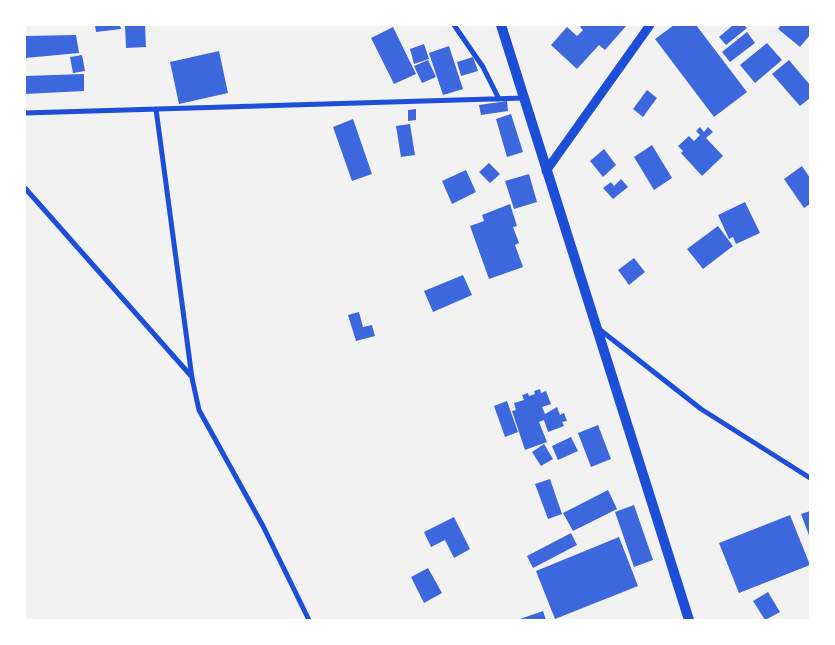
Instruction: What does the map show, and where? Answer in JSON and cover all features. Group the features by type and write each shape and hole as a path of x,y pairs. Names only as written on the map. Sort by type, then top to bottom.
{"main road":[{"path":"501,25 689,620"}],"street":[{"path":"454,25 483,67 499,99"},
{"path":"546,171 650,25"},
{"path":"25,112 156,110 524,98"},
{"path":"156,110 192,378 200,410 263,526 309,620"},
{"path":"25,188 192,378"},
{"path":"596,327 701,409 810,478"}],"building":[{"path":"95,25 120,25 121,29 96,32"},
{"path":"125,25 145,25 146,47 126,48"},
{"path":"582,25 627,25 605,50 599,45 577,69 551,45 567,27 577,36 583,30 580,27"},
{"path":"674,25 696,25 747,92 714,117 655,39"},
{"path":"733,25 744,25 747,28 726,45 719,37"},
{"path":"781,25 810,25 810,35 800,47 778,29"},
{"path":"393,27 416,74 394,84 371,38"},
{"path":"747,32 755,43 730,62 722,52"},
{"path":"76,35 79,53 25,58 25,36"},
{"path":"767,43 782,60 755,83 740,65"},
{"path":"424,44 429,59 414,64 410,49"},
{"path":"449,46 463,89 443,95 429,53"},
{"path":"219,51 228,93 179,104 170,62"},
{"path":"82,55 85,71 73,73 70,57"},
{"path":"473,57 478,71 461,76 457,62"},
{"path":"428,60 436,77 422,83 414,66"},
{"path":"789,60 810,85 810,98 800,106 772,74"},
{"path":"84,74 84,91 25,94 25,76"},
{"path":"647,90 657,98 643,117 633,109"},
{"path":"507,101 508,111 481,115 479,105"},
{"path":"416,109 416,120 408,121 408,110"},
{"path":"511,114 523,152 507,157 496,119"},
{"path":"353,119 372,174 352,181 333,127"},
{"path":"410,124 415,155 401,157 396,126"},
{"path":"700,127 704,132 708,127 713,132 706,138 723,156 702,176 681,153 683,151 678,146 689,136 694,141 700,135 696,131"},
{"path":"652,145 672,178 654,190 634,157"},
{"path":"604,149 616,165 603,177 590,161"},
{"path":"489,163 500,174 490,183 479,172"},
{"path":"802,166 810,178 810,204 804,208 784,179"},
{"path":"466,170 476,192 452,204 442,181"},
{"path":"529,174 537,202 514,209 505,181"},
{"path":"621,179 628,187 613,199 603,188 611,182 614,186"},
{"path":"745,202 760,233 736,244 733,237 729,239 718,215"},
{"path":"510,204 517,226 513,227 519,243 515,245 523,267 489,279 470,226 484,221 482,215"},
{"path":"718,226 733,246 703,269 687,249"},
{"path":"634,258 645,272 629,285 618,270"},
{"path":"463,275 472,295 433,312 424,291"},
{"path":"359,312 363,327 372,325 375,336 356,341 348,315"},
{"path":"540,389 541,393 546,391 551,404 542,407 545,414 557,407 560,415 564,413 567,421 562,422 564,426 548,432 544,420 539,422 547,442 525,450 512,411 516,410 514,403 524,400 522,395 528,393 529,396 535,394 534,391"},
{"path":"507,401 518,432 505,437 494,406"},
{"path":"598,425 611,459 591,467 578,433"},
{"path":"571,437 578,451 558,460 552,446"},
{"path":"544,444 553,459 541,466 532,452"},
{"path":"550,479 562,514 548,519 535,484"},
{"path":"608,490 617,509 573,531 563,513"},
{"path":"634,505 653,560 634,567 615,512"},
{"path":"810,511 810,538 801,514"},
{"path":"790,515 810,565 739,593 719,543"},
{"path":"454,517 470,549 454,558 445,540 431,547 424,532"},
{"path":"571,533 577,545 533,568 527,556"},
{"path":"619,537 638,586 555,619 536,571"},
{"path":"428,568 442,593 424,603 411,577"},
{"path":"768,592 780,612 765,620 753,601"},
{"path":"543,611 546,620 517,620"}]}
